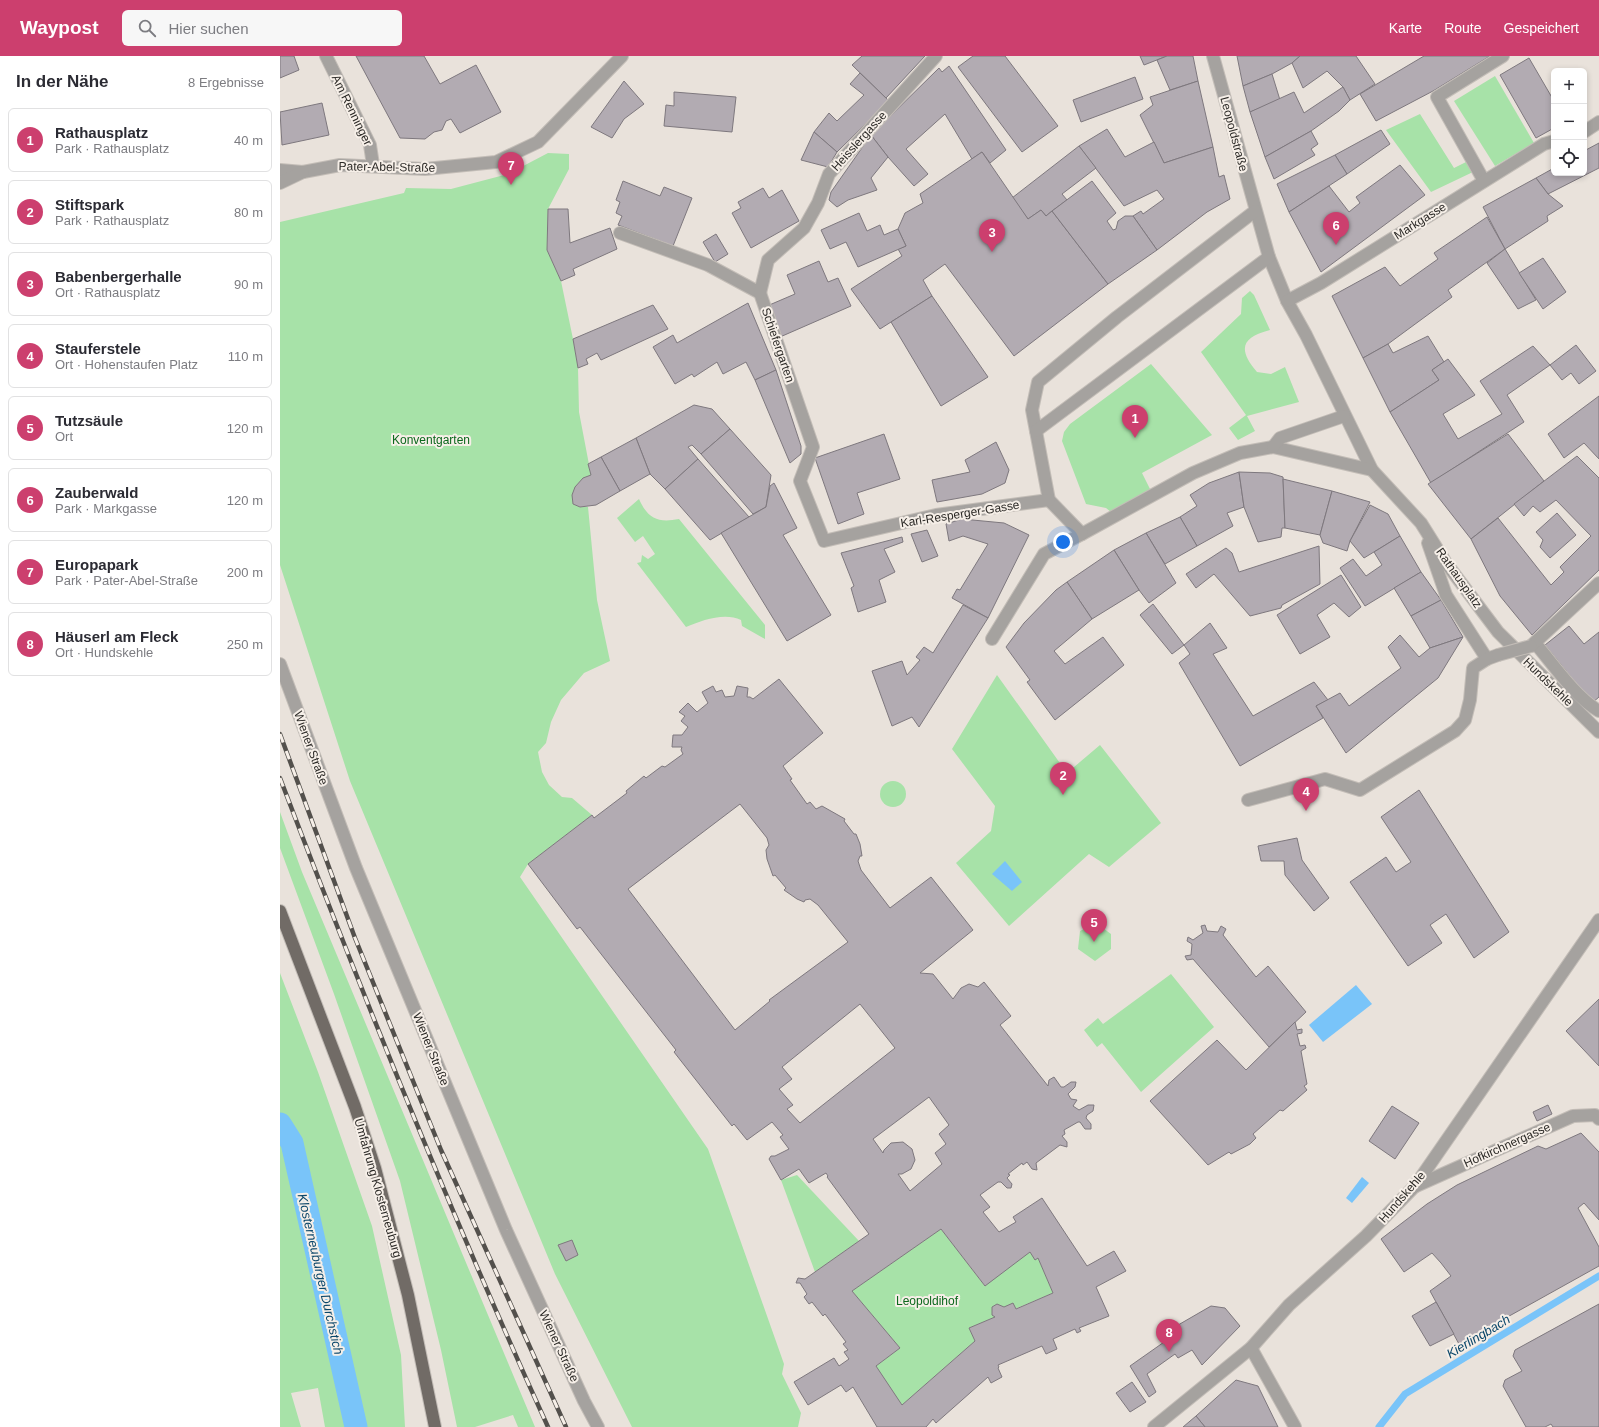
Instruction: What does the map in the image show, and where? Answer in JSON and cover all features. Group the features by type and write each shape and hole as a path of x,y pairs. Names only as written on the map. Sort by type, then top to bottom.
{"main road":[{"name":"Umfahrung Klosterneuburg","path":"280,911 355,1107 375,1168 408,1295 435,1427"}],"street":[{"name":"Am Renninger","path":"326,56 370,145 373,166"},
{"name":"Pater-Abel-Straße","path":"280,183 303,172 340,165 425,169 496,162 538,142 622,56"},
{"name":"Heisslergasse","path":"760,293 768,260 804,228 818,203 829,174 936,56"},
{"name":"Leopoldstraße","path":"1213,56 1256,211"},
{"path":"1484,181 1437,97 1503,56"},
{"path":"1587,130 1599,122"},
{"name":"Markgasse","path":"1287,301 1321,283 1544,144 1551,142"},
{"name":"Pater-Abel-Straße","path":"280,170 303,172"},
{"path":"1082,534 1049,500 1032,410 1038,382 1117,317 1256,211"},
{"name":"Rathausplatz","path":"1256,211 1268,257 1287,301 1306,335 1344,416 1372,470 1421,523 1446,563 1498,632"},
{"name":"Schiefergarten","path":"620,233 708,266 760,293 813,447 800,481 824,541"},
{"path":"1036,431 1268,257"},
{"path":"1273,448 1280,438 1344,416"},
{"path":"992,639 1044,554 1193,473 1240,453 1273,448 1372,470"},
{"name":"Karl-Resperger-Gasse","path":"824,541 936,515 1049,500"},
{"name":"Rathausplatz","path":"1421,523 1446,595 1493,657"},
{"path":"1248,800 1325,779 1360,790 1455,731 1465,720 1470,700 1473,668 1493,657 1533,644 1599,583"},
{"name":"Hundskehle","path":"1498,632 1599,732"},
{"path":"1533,644 1574,689 1592,707 1599,711"},
{"name":"Wiener Straße","path":"280,664 356,868 506,1230 584,1401 598,1427"},
{"name":"Hundskehle","path":"1154,1427 1251,1348 1289,1305 1366,1236 1415,1186 1599,920"},
{"name":"Hofkirchnergasse","path":"1415,1186 1573,1116 1595,1115 1599,1119"},
{"path":"1251,1348 1295,1427"}],"green space":[{"path":"1495,76 1534,143 1495,166 1454,101"},
{"path":"1420,114 1454,168 1468,161 1473,172 1431,192 1386,130"},
{"name":"Konventgarten","path":"548,153 569,154 569,169 548,209 547,250 561,281 573,339 578,368 579,412 591,475 579,482 576,486 573,494 573,504 580,507 588,507 597,600 610,661 584,673 561,700 551,722 546,743 538,752 542,772 549,785 562,797 572,798 592,815 528,864 520,877 708,1149 784,1364 782,1374 801,1413 798,1427 632,1427 555,1274 350,781 280,565 280,222 404,193 406,188 451,189 508,174"},
{"path":"1250,291 1254,295 1270,330 1253,336 1248,340 1245,350 1247,357 1257,372 1271,374 1285,367 1299,402 1247,416 1255,431 1238,440 1229,428 1246,415 1201,352 1241,314 1242,298"},
{"path":"1151,364 1212,435 1142,473 1150,489 1111,512 1106,508 1086,504 1062,441 1064,432 1070,424"},
{"path":"639,499 642,506 654,518 659,520 679,519 765,625 765,639 742,626 741,620 735,618 714,618 686,627 637,563 641,562 642,555 648,559 655,554 643,536 635,542 617,518"},
{"path":"997,675 1067,773 1100,745 1161,823 1109,867 1089,854 1009,926 956,863 991,831 995,806 952,749"},
{"path":"893,781 902,785 906,794 902,803 893,807 884,803 880,794 884,785"},
{"path":"280,812 302,872 535,1427 518,1427 513,1415 475,1427 457,1427 441,1350 400,1181 334,994 280,848"},
{"path":"1096,923 1111,934 1111,949 1095,961 1078,949 1080,931"},
{"path":"280,973 318,1072 372,1226 401,1355 405,1427 325,1427 318,1388 291,1393 301,1427 280,1427"},
{"path":"1171,974 1214,1027 1141,1092 1102,1043 1097,1047 1084,1030 1098,1018 1103,1024"},
{"path":"797,1175 859,1241 815,1272 781,1180"},
{"name":"Leopoldihof","path":"941,1229 984,1285 1030,1252 1035,1259 1038,1258 1053,1293 969,1328 975,1341 902,1405 876,1366 900,1348 852,1291"}],"water":[{"path":"1005,861 1022,882 1012,891 992,874"},
{"path":"1356,985 1372,1004 1323,1042 1309,1025"},
{"path":"1362,1177 1369,1183 1352,1203 1346,1198"}],"building":[{"path":"280,56 294,56 299,70 280,78"},
{"path":"356,56 424,56 440,84 476,65 501,112 460,133 451,119 446,121 442,130 434,132 425,139 400,138"},
{"path":"862,56 925,56 886,98 852,65"},
{"path":"973,56 1005,56 1058,126 1022,152 958,67"},
{"path":"1140,56 1167,56 1144,65"},
{"path":"1167,56 1193,56 1198,81 1170,90 1157,60"},
{"path":"1237,56 1300,56 1292,63 1272,74 1243,86"},
{"path":"1300,56 1356,56 1375,84 1350,100 1343,87 1327,71 1303,88 1292,63"},
{"path":"1424,56 1490,56 1433,91 1376,121 1360,94"},
{"path":"1529,58 1551,96 1551,130 1536,138 1500,75"},
{"path":"949,66 1006,150 990,163 982,152 972,159 945,114 906,149 928,174 914,186 871,135 939,68 942,72"},
{"path":"860,73 889,101 837,152 814,132 829,113 837,121 864,95 850,84"},
{"path":"1272,74 1280,100 1250,112 1243,86"},
{"path":"1135,77 1143,99 1081,122 1073,100"},
{"path":"624,81 644,104 624,119 612,138 591,127"},
{"path":"1198,81 1213,147 1164,163 1140,115 1153,105 1150,97"},
{"path":"1343,87 1350,100 1339,111 1311,131 1265,157 1250,112 1294,92 1304,113"},
{"path":"674,92 736,97 732,132 664,126 666,105 674,106"},
{"path":"322,103 329,135 282,145 280,112"},
{"path":"1107,129 1125,157 1154,142 1164,163 1213,147 1219,177 1224,175 1230,199 1207,212 1157,250 1133,216 1141,211 1143,214 1164,199 1157,190 1124,206 1079,146"},
{"path":"1381,130 1390,144 1347,174 1335,155"},
{"path":"1311,131 1318,144 1311,149 1315,155 1274,179 1265,157"},
{"path":"814,132 837,152 828,167 801,160"},
{"path":"871,135 888,157 871,178 877,190 848,200 837,207 829,200 831,192"},
{"path":"1599,143 1599,168 1587,174 1587,149"},
{"path":"1079,146 1096,168 1062,194 1067,200 1046,216 1041,210 1028,219 1012,198"},
{"path":"982,152 1028,219 1041,210 1046,216 1052,211 1108,284 1014,356 945,264 923,280 932,296 880,329 851,289 902,256 898,249 906,246 898,229 905,213 923,203 920,194"},
{"path":"1335,155 1347,174 1289,212 1277,184"},
{"path":"1400,165 1425,195 1321,272 1289,212 1329,186 1349,212 1360,203 1356,197"},
{"path":"1551,170 1551,176 1583,176 1548,194 1536,178"},
{"path":"1536,178 1548,194 1563,206 1547,216 1548,221 1505,249 1483,207"},
{"path":"623,181 660,196 664,187 692,198 673,246 618,225 622,216 616,213 620,202 616,200"},
{"path":"1092,181 1116,213 1107,221 1113,230 1116,229 1118,221 1125,216 1133,216 1157,250 1108,284 1052,211"},
{"path":"763,188 769,198 782,190 799,221 751,248 732,213 741,208 738,202"},
{"path":"548,209 568,209 570,243 610,228 617,249 573,269 575,275 561,281 547,250"},
{"path":"859,213 867,231 880,225 884,235 898,229 906,246 858,267 846,242 830,249 821,230"},
{"path":"1487,217 1505,249 1448,290 1452,297 1388,344 1363,358 1332,296 1385,267 1400,286 1438,259 1434,253"},
{"path":"716,234 728,254 715,262 703,242"},
{"path":"1505,249 1536,300 1518,309 1487,263"},
{"path":"1543,258 1566,292 1543,309 1519,273"},
{"path":"819,261 828,282 838,278 851,306 780,337 767,306 795,294 787,275"},
{"path":"932,296 988,377 941,406 891,322"},
{"path":"748,303 776,370 755,380 746,362 723,374 717,362 694,377 692,374 675,384 653,347 673,335 677,343"},
{"path":"653,305 668,329 601,360 597,353 586,359 588,364 578,368 573,339"},
{"path":"1428,336 1444,362 1432,370 1439,380 1390,412 1363,358 1388,344 1393,353"},
{"path":"1576,345 1596,371 1579,384 1571,373 1562,380 1550,365"},
{"path":"1533,346 1550,365 1507,395 1524,422 1431,483 1390,412 1439,380 1432,370 1448,359 1475,395 1443,414 1458,439 1502,414 1480,381"},
{"path":"776,370 801,446 801,454 790,463 755,380"},
{"path":"1599,396 1599,459 1584,443 1564,458 1548,434"},
{"path":"694,405 712,409 730,429 701,454 692,445 688,447 698,459 665,489 650,474 636,438"},
{"path":"730,429 771,475 766,507 753,514 701,454"},
{"path":"884,434 900,479 857,493 864,514 838,524 815,458"},
{"path":"1508,434 1544,481 1471,539 1428,484"},
{"path":"636,438 650,474 620,491 601,457"},
{"path":"996,442 1009,470 1005,483 982,494 937,502 932,480 970,472 965,460"},
{"path":"1577,456 1599,478 1599,570 1532,635 1500,596 1471,539 1498,518 1551,585 1564,572 1560,567 1591,536 1556,500 1540,512 1533,506 1524,516 1514,504"},
{"path":"601,457 620,491 596,505 580,507 573,504 572,495 575,487 583,478 591,475 588,464"},
{"path":"698,459 749,517 710,540 665,489"},
{"path":"1239,472 1244,507 1227,513 1233,526 1197,546 1180,517 1197,506 1190,495 1209,483"},
{"path":"1239,472 1270,473 1283,477 1285,528 1282,528 1281,537 1258,542 1244,507"},
{"path":"1283,479 1332,491 1320,535 1285,528"},
{"path":"774,483 797,528 783,535 831,615 787,641 721,533 766,507 770,486"},
{"path":"1332,491 1370,502 1350,541 1347,551 1323,543 1320,535"},
{"path":"1370,505 1388,514 1400,536 1364,558 1350,541"},
{"path":"1557,513 1576,535 1550,558 1540,547 1543,540 1536,532"},
{"path":"1180,517 1197,546 1165,564 1146,533"},
{"path":"962,519 1004,523 1029,535 988,618 952,598 957,589 960,590 988,544 963,536 949,541 946,524"},
{"path":"927,530 938,556 922,562 911,534"},
{"path":"1146,533 1176,583 1149,603 1114,550"},
{"path":"1400,536 1421,572 1365,606 1340,568 1353,559 1366,576 1382,565 1374,552"},
{"path":"902,537 903,542 884,549 895,572 879,580 886,602 858,612 851,588 854,586 841,553"},
{"path":"1319,546 1320,584 1282,605 1281,608 1250,616 1214,574 1196,588 1186,574 1226,548 1232,553 1239,572"},
{"path":"1114,550 1139,590 1092,619 1067,582"},
{"path":"1421,572 1441,600 1411,616 1394,588"},
{"path":"1341,575 1361,607 1349,617 1334,603 1317,615 1330,637 1300,654 1277,615"},
{"path":"1067,582 1092,619 1054,651 1065,664 1103,637 1124,665 1055,720 1027,682 1030,680 1006,647 1024,623 1056,590"},
{"path":"1441,600 1463,637 1430,648 1411,616"},
{"path":"1153,604 1184,645 1172,654 1140,615"},
{"path":"963,605 988,618 919,727 912,717 892,726 872,671 902,661 907,675 920,660 916,657 924,647 933,653"},
{"path":"1210,623 1227,648 1213,654 1253,716 1314,682 1328,700 1316,706 1323,718 1240,766 1179,663 1190,654 1184,645"},
{"path":"1569,626 1584,644 1599,632 1599,697 1592,703 1545,645"},
{"path":"1400,635 1419,657 1430,648 1463,637 1438,678 1346,753 1316,706 1340,693 1349,706 1401,668 1388,647"},
{"path":"779,679 823,733 783,766 792,779 790,780 807,804 810,802 816,809 822,806 845,819 844,821 854,834 856,834 860,844 862,856 860,856 858,861 861,870 890,908 931,877 973,930 920,973 933,974 953,999 961,988 969,984 978,987 984,982 1011,1016 1000,1025 1048,1086 1049,1080 1054,1077 1061,1087 1064,1087 1071,1082 1076,1082 1075,1087 1068,1094 1071,1099 1077,1100 1073,1106 1079,1110 1088,1105 1094,1105 1093,1111 1087,1115 1086,1118 1091,1124 1091,1129 1085,1129 1080,1122 1078,1122 1064,1130 1065,1134 1062,1136 1067,1142 1067,1147 1060,1145 1036,1163 1037,1170 1032,1169 1027,1162 1023,1165 1022,1163 1008,1174 1010,1175 1007,1178 1012,1184 1011,1188 1007,1188 1001,1182 998,1182 980,1195 990,1207 983,1212 999,1232 1016,1222 1013,1217 1042,1198 1087,1266 1114,1251 1126,1271 1096,1287 1109,1316 1079,1328 1081,1331 1077,1333 1075,1329 1053,1339 1057,1349 1046,1354 1042,1346 998,1365 1002,1377 991,1383 988,1377 936,1423 933,1419 926,1427 877,1427 853,1387 846,1392 841,1385 808,1405 794,1382 834,1358 839,1366 849,1359 844,1352 848,1350 843,1344 846,1342 825,1314 823,1316 812,1302 809,1304 804,1297 807,1294 800,1283 796,1283 798,1278 805,1279 869,1234 827,1177 828,1176 826,1173 809,1183 799,1169 781,1180 769,1159 771,1156 775,1156 789,1149 780,1137 783,1135 772,1122 747,1140 734,1124 732,1126 674,1052 676,1050 580,927 577,929 528,864 592,815 594,818 627,793 626,791 644,776 646,778 662,766 665,767 683,754 681,750 682,747 672,747 673,735 682,735 688,727 681,721 685,716 679,712 688,703 697,712 708,703 702,692 713,686 716,692 722,690 725,697 734,696 737,686 748,688 747,697 753,699","holes":["740,804 767,838 769,845 766,850 767,859 773,876 775,875 786,888 784,890 797,899 804,902 805,900 810,899 818,905 848,942 769,1000 770,1001 735,1030 628,889","860,1004 895,1048 800,1123 787,1109 793,1105 779,1089 792,1079 782,1067","929,1097 949,1125 939,1134 946,1144 935,1153 942,1164 910,1191 898,1174 902,1174 911,1169 915,1160 912,1149 903,1142 891,1143 883,1153 873,1139","941,1229 985,1286 1030,1252 1035,1260 1038,1258 1053,1293 1016,1309 1013,1303 1004,1307 997,1304 992,1307 992,1315 995,1317 969,1328 975,1341 902,1405 876,1366 900,1348 852,1291"]},
{"path":"1419,790 1509,932 1474,958 1446,914 1430,925 1442,943 1408,966 1350,882 1386,857 1396,872 1411,862 1381,817"},
{"path":"1297,838 1302,860 1329,898 1314,911 1285,875 1284,861 1261,861 1258,846"},
{"path":"1205,925 1207,931 1218,932 1221,926 1226,929 1223,935 1256,977 1268,966 1306,1012 1269,1047 1193,959 1187,960 1185,956 1191,955 1192,944 1187,941 1188,937 1193,940 1203,933 1201,926"},
{"path":"1599,999 1599,1066 1566,1031"},
{"path":"1295,1022 1297,1030 1302,1029 1302,1033 1297,1034 1300,1046 1305,1045 1306,1048 1301,1051 1307,1084 1304,1086 1307,1090 1283,1111 1280,1110 1253,1134 1256,1138 1250,1144 1231,1154 1229,1152 1208,1165 1150,1101 1217,1040 1246,1070"},
{"path":"1548,1105 1552,1114 1537,1121 1533,1112"},
{"path":"1392,1106 1419,1123 1395,1159 1369,1141"},
{"path":"1581,1133 1599,1152 1599,1220 1584,1203 1578,1208 1599,1247 1599,1266 1459,1344 1430,1291 1451,1276 1432,1253 1404,1272 1381,1239 1427,1204 1457,1185 1538,1146 1546,1149"},
{"path":"572,1240 578,1255 566,1261 558,1245"},
{"path":"1436,1302 1454,1334 1430,1346 1412,1316"},
{"path":"1599,1304 1599,1427 1553,1427 1551,1424 1545,1427 1526,1427 1503,1386 1505,1380 1522,1371 1513,1356 1515,1350"},
{"path":"1211,1306 1225,1308 1240,1326 1202,1365 1192,1350 1178,1358 1175,1354 1147,1374 1156,1392 1149,1397 1130,1366 1167,1340 1166,1332"},
{"path":"1236,1380 1258,1386 1278,1427 1205,1427 1196,1416"},
{"path":"1132,1382 1146,1402 1130,1412 1116,1393"},
{"path":"1196,1416 1205,1427 1183,1427"}],"waterway":[{"name":"Klosterneuburger Durchstich","path":"280,1124 292,1143 356,1427"},
{"name":"Kierlingbach","path":"1379,1427 1405,1394 1599,1276"}],"railway":[{"path":"280,734 355,938 441,1150 566,1427"},
{"path":"280,778 343,942 442,1186 548,1427"}],"place":[{"name":"Europapark","path":"511,185"},
{"name":"Zauberwald","path":"1336,245"},
{"name":"Babenbergerhalle","path":"992,252"},
{"name":"Rathausplatz","path":"1135,438"},
{"name":"Stiftspark","path":"1063,795"},
{"name":"Stauferstele","path":"1306,811"},
{"name":"Tutzsäule","path":"1094,942"},
{"name":"Häuserl am Fleck","path":"1169,1352"}]}
